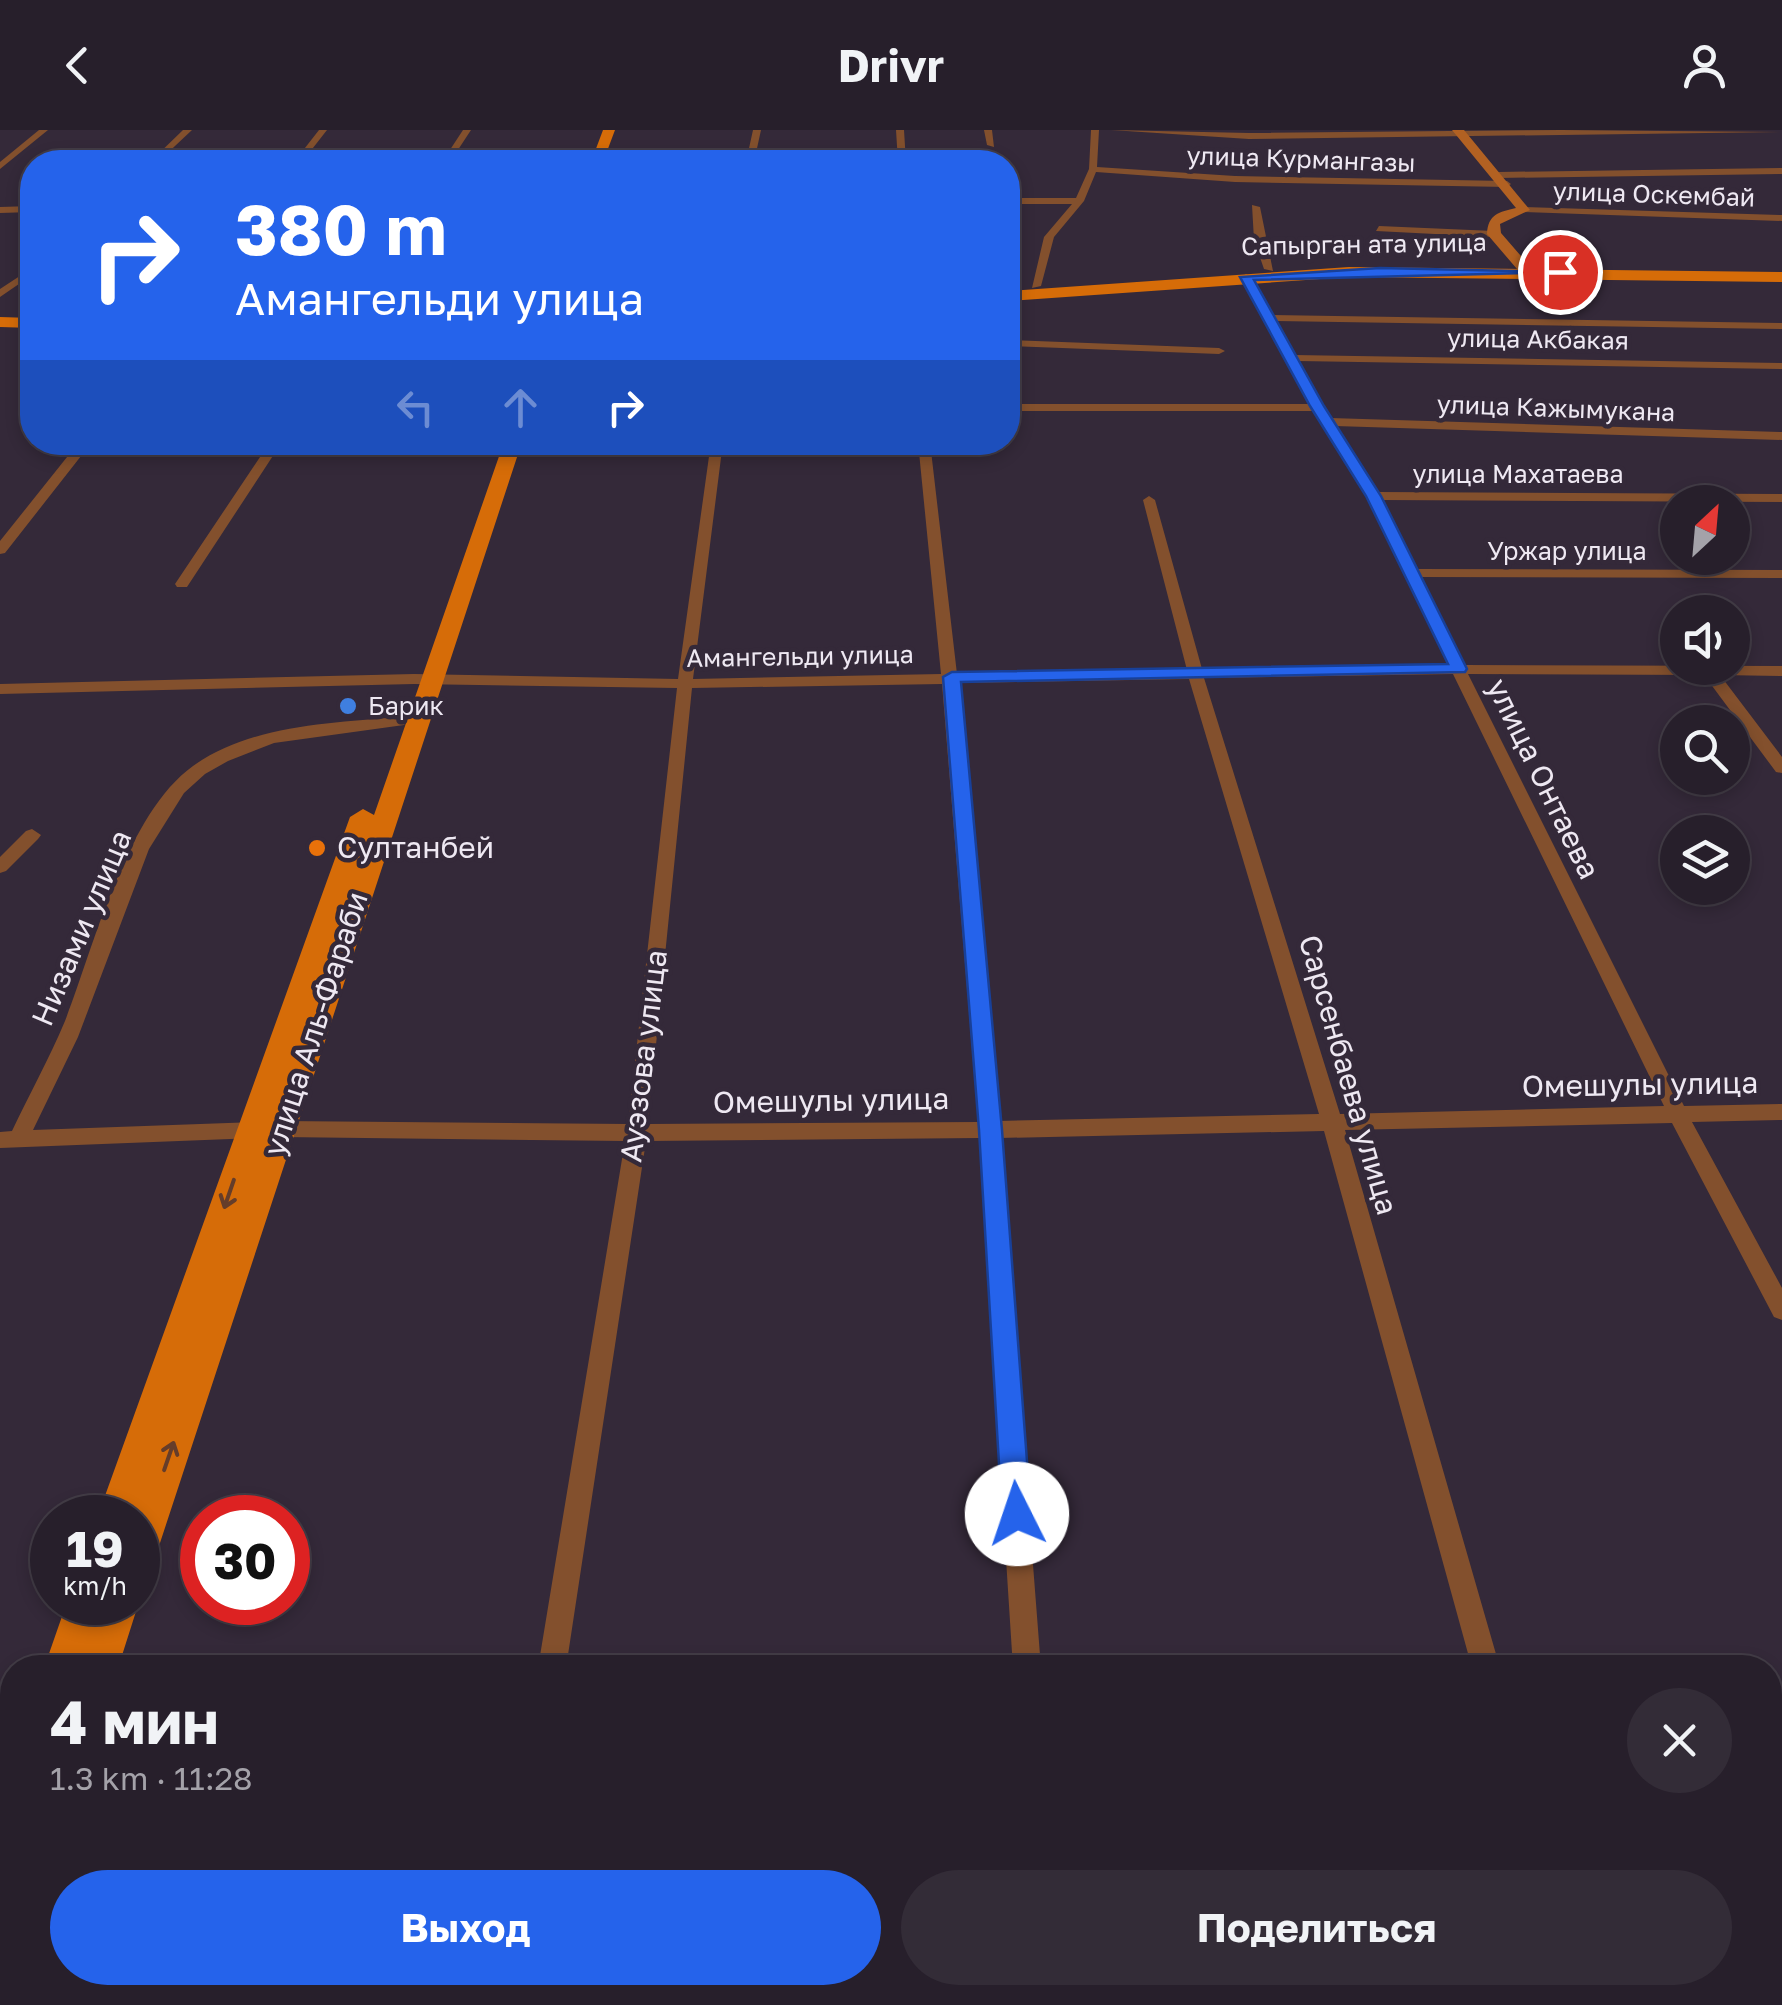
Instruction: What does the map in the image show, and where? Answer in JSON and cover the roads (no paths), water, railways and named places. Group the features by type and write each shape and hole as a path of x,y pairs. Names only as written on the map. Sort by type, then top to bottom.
{"main road":[{"name":"Сапырган ата улица","path":"1020,289 1270,269 1522,266 1782,274"},
{"name":"Сапырган ата улица","path":"1020,291 1246,277 1457,270 1782,274"},
{"name":"улица Аль-Фараби","path":"156,1495 281,1129 493,455"},
{"name":"улица Аль-Фараби","path":"124,1495 398,722 423,679 508,455"},
{"path":"69,1655 79,1625"},
{"path":"101,1655 111,1625"}],"street":[{"path":"0,166 44,130"},
{"path":"167,150 188,130"},
{"path":"308,150 324,130"},
{"path":"988,130 991,145"},
{"path":"1036,286 1049,238 1080,201 1093,168 1095,130"},
{"path":"1114,130 1249,136 1782,130"},
{"path":"1459,131 1524,210 1500,216 1494,224 1494,234 1522,266"},
{"name":"улица Курмангазы","path":"1093,168 1235,179 1503,180 1782,171"},
{"path":"1020,201 1080,201"},
{"path":"1255,207 1259,240 1270,269"},
{"name":"улица Оскембай","path":"1524,210 1782,218"},
{"path":"1379,229 1494,234"},
{"name":"улица Онтаева","path":"1246,277 1317,406 1373,496 1678,1114 1782,1310"},
{"path":"1271,318 1782,326"},
{"path":"1020,343 1219,351"},
{"name":"улица Акбакая","path":"1294,358 1782,366"},
{"path":"1020,408 1317,406"},
{"name":"улица Кажымукана","path":"1329,422 1782,436"},
{"path":"0,550 76,455"},
{"path":"182,584 267,455"},
{"name":"Ауэзова улица","path":"554,1655 637,1133 685,684 715,455"},
{"path":"926,455 952,677 990,1130 1026,1655"},
{"name":"улица Махатаева","path":"1373,496 1782,498"},
{"name":"Сарсенбаева улица","path":"1150,500 1195,673 1332,1122 1482,1655"},
{"name":"Уржар улица","path":"1411,573 1782,574"},
{"name":"Амангельди улица","path":"0,689 423,679 685,684 1458,669 1660,671"},
{"name":"Амангельди улица","path":"1750,672 1782,672"},
{"path":"1720,685 1782,768"},
{"name":"Низами улица","path":"9,1140 73,1024 113,911 180,786 197,771 244,747 284,734 398,722"},
{"path":"0,867 32,835"},
{"name":"Омешулы улица","path":"9,1140 281,1129 637,1133 990,1130 1782,1112"}],"place":[{"name":"Барик","path":"348,706"},
{"name":"Султанбей","path":"317,848"}]}
